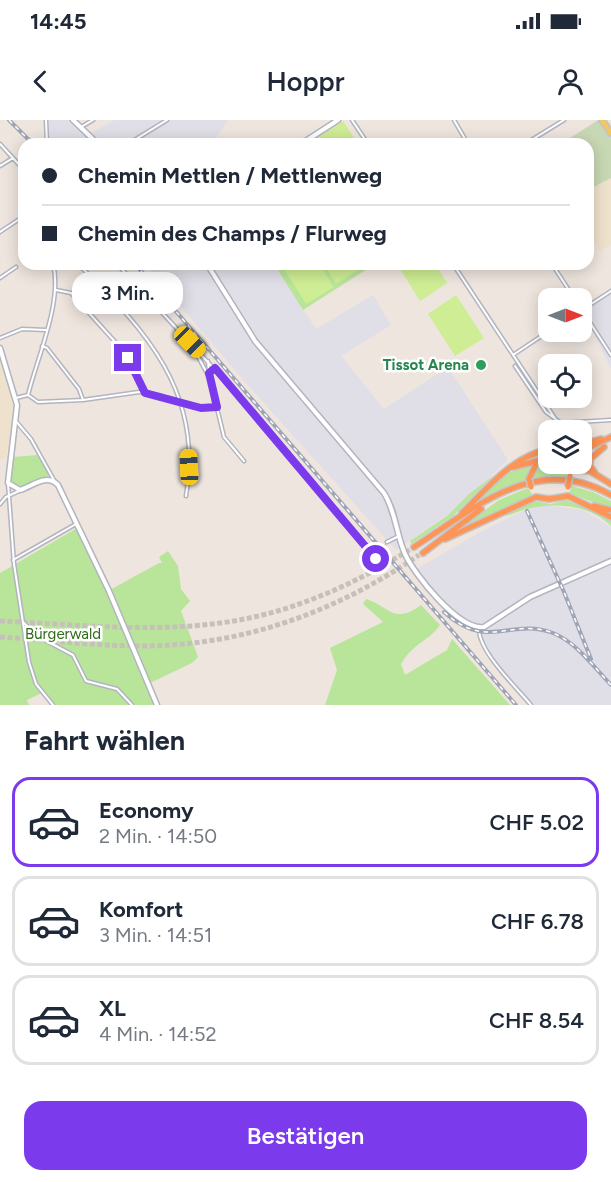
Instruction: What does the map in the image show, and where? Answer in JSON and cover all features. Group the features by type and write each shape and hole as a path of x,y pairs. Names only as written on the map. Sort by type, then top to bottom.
{"highway":[{"path":"592,441 611,436"},
{"path":"592,447 611,436"},
{"path":"597,475 591,468 590,460 595,452 611,443"},
{"path":"592,450 604,447"},
{"path":"442,529 462,513 499,476 520,460 538,453"},
{"path":"499,476 514,466 537,462"},
{"path":"537,462 529,478 531,488 540,496 549,499 561,495 568,487 569,474"},
{"path":"592,474 611,484"},
{"path":"414,547 501,492 532,481 574,481 611,496"},
{"path":"540,496 459,531 421,554 491,501 523,486 564,482 611,496"},
{"path":"561,495 611,510"},
{"path":"581,501 611,517"}],"main road":[{"path":"73,120 92,138"},
{"path":"310,138 338,120"},
{"path":"602,120 611,133"},
{"path":"211,270 257,345 384,492 394,512 399,536 409,562 458,618 480,628 530,597 610,563"},
{"path":"0,348 16,399 8,483 20,490 45,479 55,482 110,591 157,705"}],"street":[{"path":"46,120 46,138"},
{"path":"81,127 93,120"},
{"path":"138,138 167,120"},
{"path":"352,120 364,138"},
{"path":"454,120 464,138"},
{"path":"535,138 564,120"},
{"path":"0,144 18,163"},
{"path":"0,166 13,158"},
{"path":"0,231 18,220"},
{"path":"0,278 16,267"},
{"path":"28,395 56,290 54,270"},
{"path":"84,270 145,336 166,366 181,401 188,457 186,496"},
{"path":"123,270 208,359 376,559 381,554"},
{"path":"457,270 556,420"},
{"path":"556,270 568,288"},
{"path":"56,290 71,293 117,344 129,360 145,393"},
{"path":"592,303 611,291"},
{"path":"592,326 611,355"},
{"path":"0,338 22,329 46,330"},
{"path":"513,355 538,338"},
{"path":"190,342 210,379"},
{"path":"41,346 47,348 60,368 79,389 82,400"},
{"path":"208,359 210,379 224,437 244,461"},
{"path":"514,366 546,412 556,420"},
{"path":"209,373 215,368"},
{"path":"28,395 38,402 145,393 201,408 217,407"},
{"path":"16,399 28,395"},
{"path":"15,420 31,439 55,482"},
{"path":"592,422 611,420"},
{"path":"8,483 13,560 22,621 34,679 53,705"},
{"path":"0,504 8,496 20,490"},
{"path":"13,560 77,523"},
{"path":"387,542 399,536"},
{"path":"22,621 33,634 73,656 86,681 117,689 132,705"},
{"path":"480,628 481,642 531,705"}],"shaded area":[{"path":"46,120 73,120 91,134 114,120 228,120 216,138 44,138"},
{"path":"611,178 611,245 600,251 594,241 594,187"},
{"path":"150,270 278,270 316,329 373,295 391,325 341,356 384,409 448,367 508,460 456,509 396,550 245,382"},
{"path":"611,291 611,369 592,330 592,303"},
{"path":"0,356 14,409 6,459 0,459"},
{"path":"543,505 583,510 611,527 611,705 531,705 487,652 481,642 479,628 449,610 415,570 482,531 525,510"}],"green space":[{"path":"598,120 611,137 611,178 594,187 594,138 570,138"},
{"path":"343,121 354,138 318,138"},
{"path":"278,270 366,270 303,310"},
{"path":"285,270 323,270 334,287 306,304"},
{"path":"328,270 357,270 336,284"},
{"path":"401,270 439,270 447,283 420,301"},
{"path":"456,295 484,338 455,356 428,314"},
{"path":"38,455 50,475 23,487 13,485 10,478 12,457"},
{"path":"530,465 526,480 507,486 475,505 507,473"},
{"path":"538,465 538,474 567,474 568,477 531,479"},
{"path":"494,475 453,516 411,544 410,541 447,516 469,494"},
{"path":"572,486 593,492 611,501 611,509 569,493"},
{"path":"528,488 532,494 514,506 458,530 499,500"},
{"path":"566,500 611,519 611,526 592,513 571,507 537,507 504,516 533,501 551,504"},
{"name":"Bürgerwald","path":"77,528 108,591 162,563 159,557 168,551 178,566 181,589 190,601 181,611 198,657 192,663 148,684 157,705 53,705 42,693 27,700 29,705 0,705 0,573"},
{"path":"366,599 398,614 412,611 421,605 440,625 416,646 401,664 405,675 447,650 452,639 510,705 325,705 337,670 330,648 383,622 363,604"}],"tunnel":[{"path":"381,554 387,542"},
{"path":"0,621 138,628 193,626 246,619 321,596 368,574 414,547"},
{"path":"0,637 141,646 216,640 287,622 321,609 355,593 419,555"}],"railway":[{"path":"9,120 27,138"},
{"path":"140,270 516,705"},
{"path":"527,511 564,592 591,659"},
{"path":"444,612 460,624 474,630 499,632 538,629 553,633 577,649 611,685"}],"place":[{"name":"Tissot Arena","path":"481,365"}],"route":[{"path":"128,358 145,393 201,408 217,407 209,373 215,368 376,559"}]}
